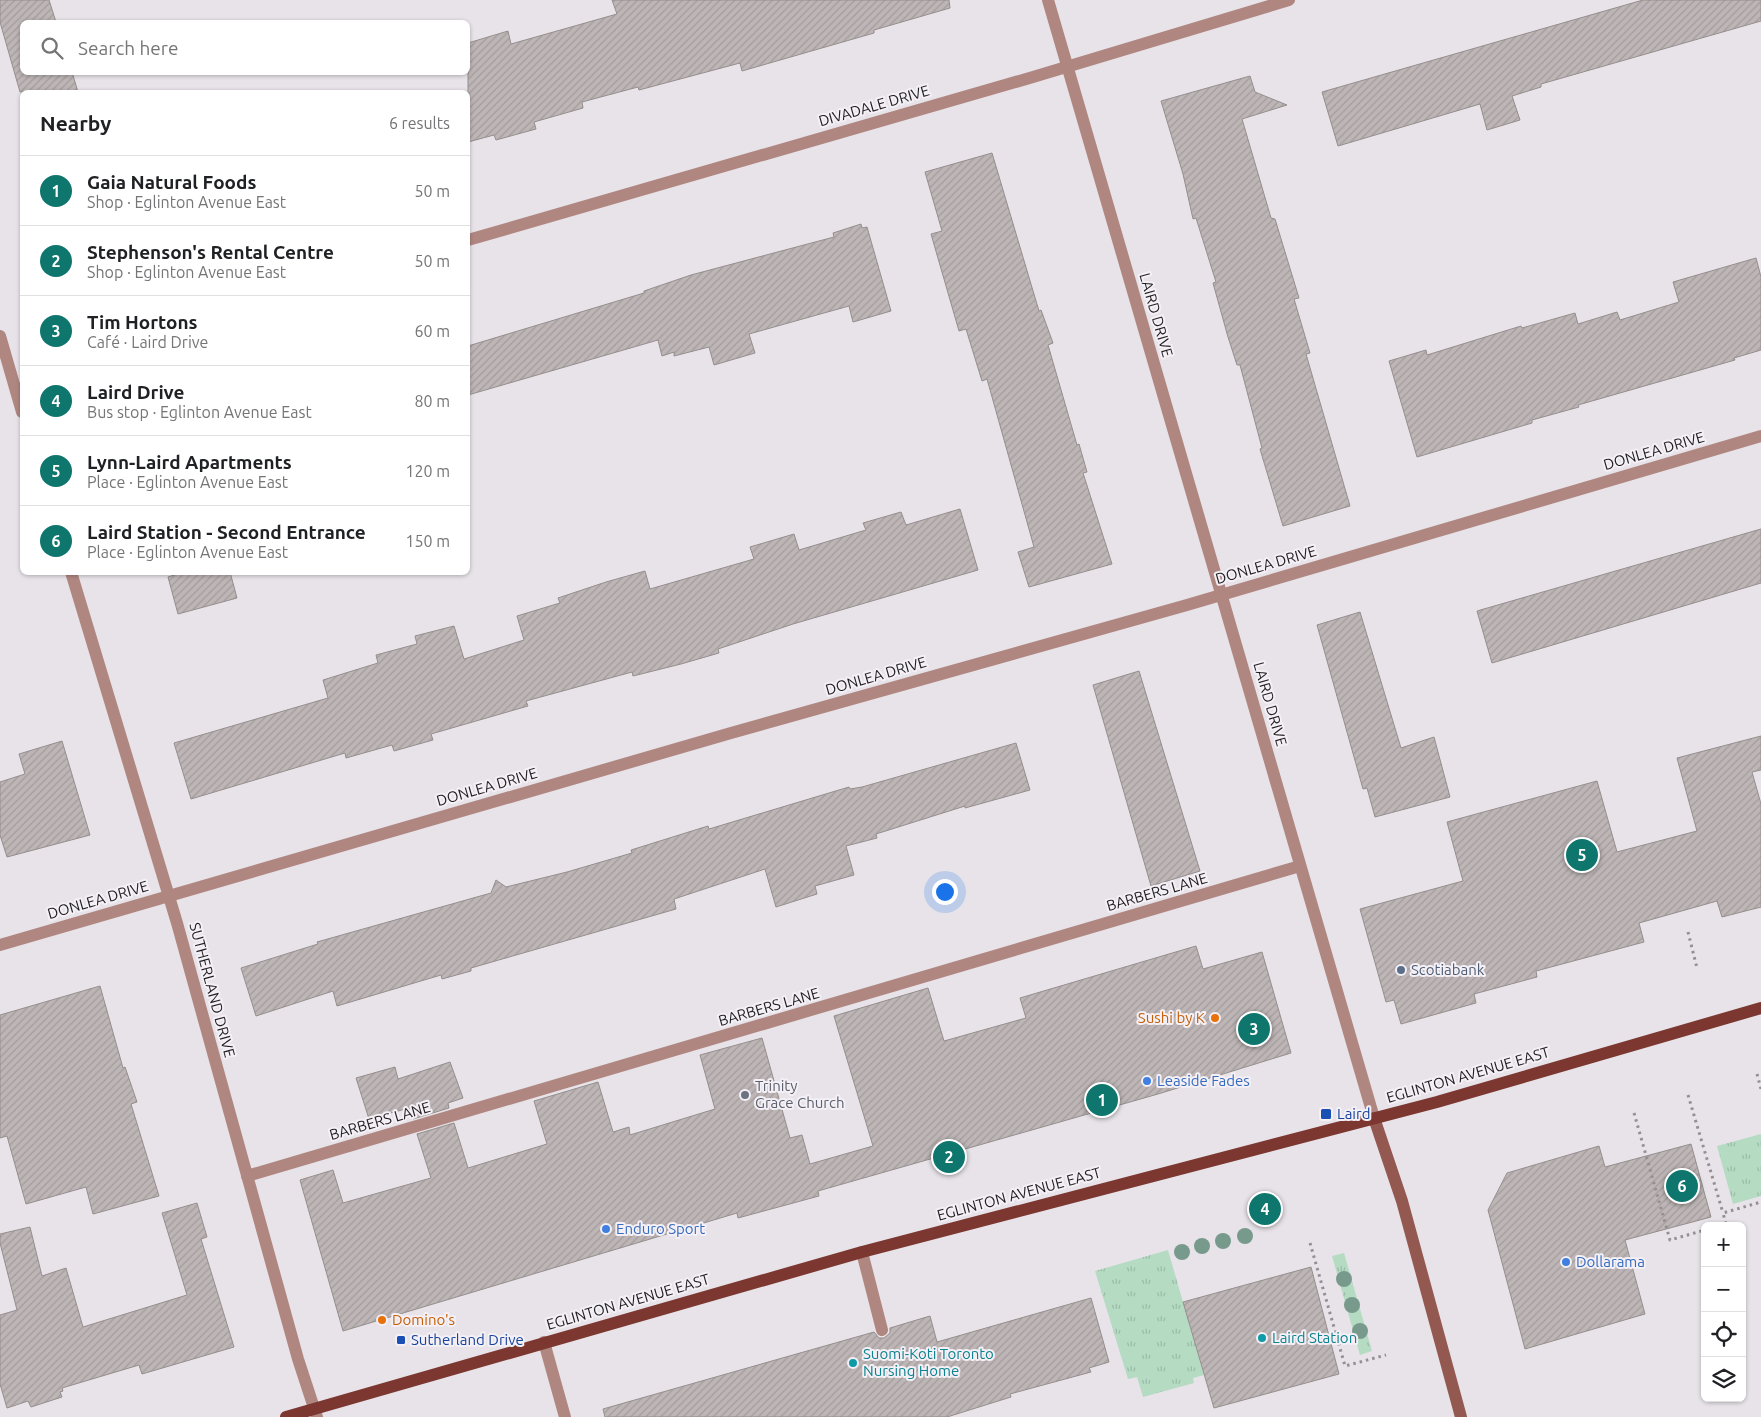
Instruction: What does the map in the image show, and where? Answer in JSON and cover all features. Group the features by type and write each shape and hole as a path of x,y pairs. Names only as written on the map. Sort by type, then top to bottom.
{"main road":[{"name":"EGLINTON AVENUE EAST","path":"286,1417 316,1413 544,1342 862,1252 1374,1118 1761,1008"},
{"name":"LAIRD DRIVE","path":"1374,1118 1402,1201 1462,1417"}],"street":[{"name":"LAIRD DRIVE","path":"1048,0 1374,1118"},
{"name":"DIVADALE DRIVE","path":"470,239 1067,67 1289,0"},
{"path":"0,336 17,373 20,396"},
{"name":"DONLEA DRIVE","path":"0,945 731,733 1221,595 1761,436"},
{"name":"SUTHERLAND DRIVE","path":"72,575 169,896 247,1176 316,1413"},
{"name":"BARBERS LANE","path":"247,1176 1300,866"},
{"path":"862,1252 882,1330"},
{"path":"544,1342 565,1417"}],"path":[{"path":"1688,932 1697,968"},
{"path":"1757,1074 1761,1089"},
{"path":"1688,1095 1725,1222"},
{"path":"1634,1112 1670,1240 1701,1231"},
{"path":"1723,1213 1761,1202"},
{"path":"1310,1243 1345,1366 1386,1355"}],"green space":[{"path":"1761,1134 1761,1196 1733,1204 1717,1146"},
{"path":"1168,1250 1204,1375 1193,1378 1194,1383 1143,1397 1137,1377 1128,1379 1095,1271"},
{"path":"1344,1253 1372,1351 1360,1355 1332,1256"}],"building":[{"path":"0,0 49,0 55,20 20,20 20,75 73,75 77,90 20,90 20,92 0,22"},
{"path":"612,0 949,0 950,8 874,30 874,33 742,71 740,63 639,90 638,87 582,102 583,108 534,122 536,129 496,140 494,135 470,141 470,90 468,90 468,75 470,75 470,42 508,31 511,44 617,14"},
{"path":"1643,0 1761,0 1761,21 1541,84 1541,87 1512,96 1520,120 1487,130 1480,104 1338,146 1322,92"},
{"path":"1250,76 1255,92 1287,105 1242,119 1271,218 1275,219 1299,298 1294,299 1310,353 1306,354 1350,506 1283,526 1260,449 1262,448 1240,365 1237,365 1228,337 1213,283 1216,282 1196,218 1193,219 1183,174 1161,101"},
{"path":"992,153 1039,311 1041,310 1053,343 1048,345 1077,445 1079,444 1087,472 1083,473 1112,564 1029,587 1018,552 1034,547 987,379 982,381 966,329 959,331 931,234 942,231 925,172"},
{"path":"861,224 862,228 867,227 891,311 853,322 849,306 749,334 755,353 714,365 709,347 674,356 674,352 662,356 658,340 470,394 470,345 644,293 644,291 691,275 834,237 833,233"},
{"path":"1756,258 1761,277 1761,350 1734,358 1735,360 1578,405 1579,407 1532,420 1532,423 1417,457 1389,361 1426,350 1427,355 1521,326 1522,328 1575,313 1578,324 1617,312 1620,320 1679,302 1673,282"},
{"path":"960,509 978,570 793,624 718,649 719,653 633,676 632,672 526,701 528,706 431,734 433,740 394,751 392,745 346,758 345,753 191,799 174,743 328,698 323,680 378,663 376,655 417,644 415,636 454,626 464,659 524,640 517,616 560,603 558,598 606,582 645,571 650,589 754,559 750,547 794,534 799,550 866,530 863,523 901,512 906,525"},
{"path":"1761,529 1761,583 1492,663 1477,611"},
{"path":"174,575 231,575 237,598 178,614 168,577"},
{"path":"1360,612 1401,748 1434,737 1450,797 1375,817 1367,788 1363,789 1317,625"},
{"path":"1139,671 1200,871 1151,886 1093,685"},
{"path":"1761,736 1761,770 1752,772 1761,804 1761,907 1722,917 1717,901 1639,923 1644,942 1536,971 1537,977 1474,994 1476,1003 1401,1024 1394,1000 1386,1002 1360,909 1463,881 1447,822 1597,781 1617,852 1697,831 1677,758"},
{"path":"62,741 90,835 7,857 0,835 0,782 25,774 19,754"},
{"path":"1016,743 1030,790 965,808 965,806 876,834 877,838 846,846 854,875 815,886 817,894 776,907 765,869 674,899 676,909 471,968 471,971 442,979 441,975 337,1006 333,991 256,1016 241,968 318,944 317,942 491,893 496,880 506,887 567,872 632,853 631,850 708,826 709,829 849,787 850,789 862,787"},
{"path":"1196,946 1203,969 1262,952 1291,1053 1158,1094 818,1191 819,1196 738,1218 737,1213 343,1331 300,1180 333,1170 343,1203 431,1178 417,1134 454,1123 468,1168 547,1144 534,1101 598,1082 613,1132 629,1127 630,1135 715,1109 700,1055 762,1038 790,1138 802,1135 810,1164 873,1146 834,1016 928,988 944,1041 1026,1018 1020,998"},
{"path":"100,986 123,1068 125,1067 137,1102 131,1104 159,1196 93,1214 86,1187 26,1204 7,1136 0,1138 0,1015"},
{"path":"450,1062 463,1098 448,1103 449,1108 413,1119 409,1108 369,1119 356,1078 395,1067 398,1079"},
{"name":"Dollarama","path":"1691,1144 1711,1217 1625,1240 1645,1314 1525,1349 1488,1210 1507,1173 1599,1146 1605,1167"},
{"path":"197,1203 207,1237 201,1239 234,1347 142,1374 139,1365 62,1388 63,1391 60,1392 62,1397 31,1407 28,1401 7,1408 0,1384 0,1315 17,1310 0,1243 0,1234 30,1227 42,1276 66,1268 83,1327 187,1295 162,1213"},
{"name":"Laird Station","path":"1311,1267 1339,1374 1214,1408 1183,1302"},
{"name":"Suomi-Koti Toronto Nursing Home","path":"1091,1298 1109,1362 1089,1368 1091,1372 1010,1394 1011,1397 947,1417 605,1417 603,1409 874,1332 879,1338 884,1338 890,1333 890,1328 930,1316 937,1342"}],"place":[{"name":"Lynn-Laird Apartments","path":"1582,855"},
{"name":"Scotiabank","path":"1401,970"},
{"name":"Sushi by K","path":"1215,1018"},
{"name":"Tim Hortons","path":"1254,1029"},
{"name":"Leaside Fades","path":"1147,1081"},
{"name":"Trinity Grace Church","path":"745,1095"},
{"name":"Gaia Natural Foods","path":"1102,1100"},
{"name":"Laird","path":"1326,1114"},
{"name":"Stephenson's Rental Centre","path":"949,1157"},
{"name":"Laird Station - Second Entrance","path":"1682,1186"},
{"name":"Laird Drive","path":"1265,1209"},
{"name":"Enduro Sport","path":"606,1229"},
{"name":"Dollarama","path":"1566,1262"},
{"name":"Domino's","path":"382,1320"},
{"name":"Laird Station","path":"1262,1338"},
{"name":"Sutherland Drive","path":"401,1340"},
{"name":"Suomi-Koti Toronto Nursing Home","path":"853,1363"}]}
